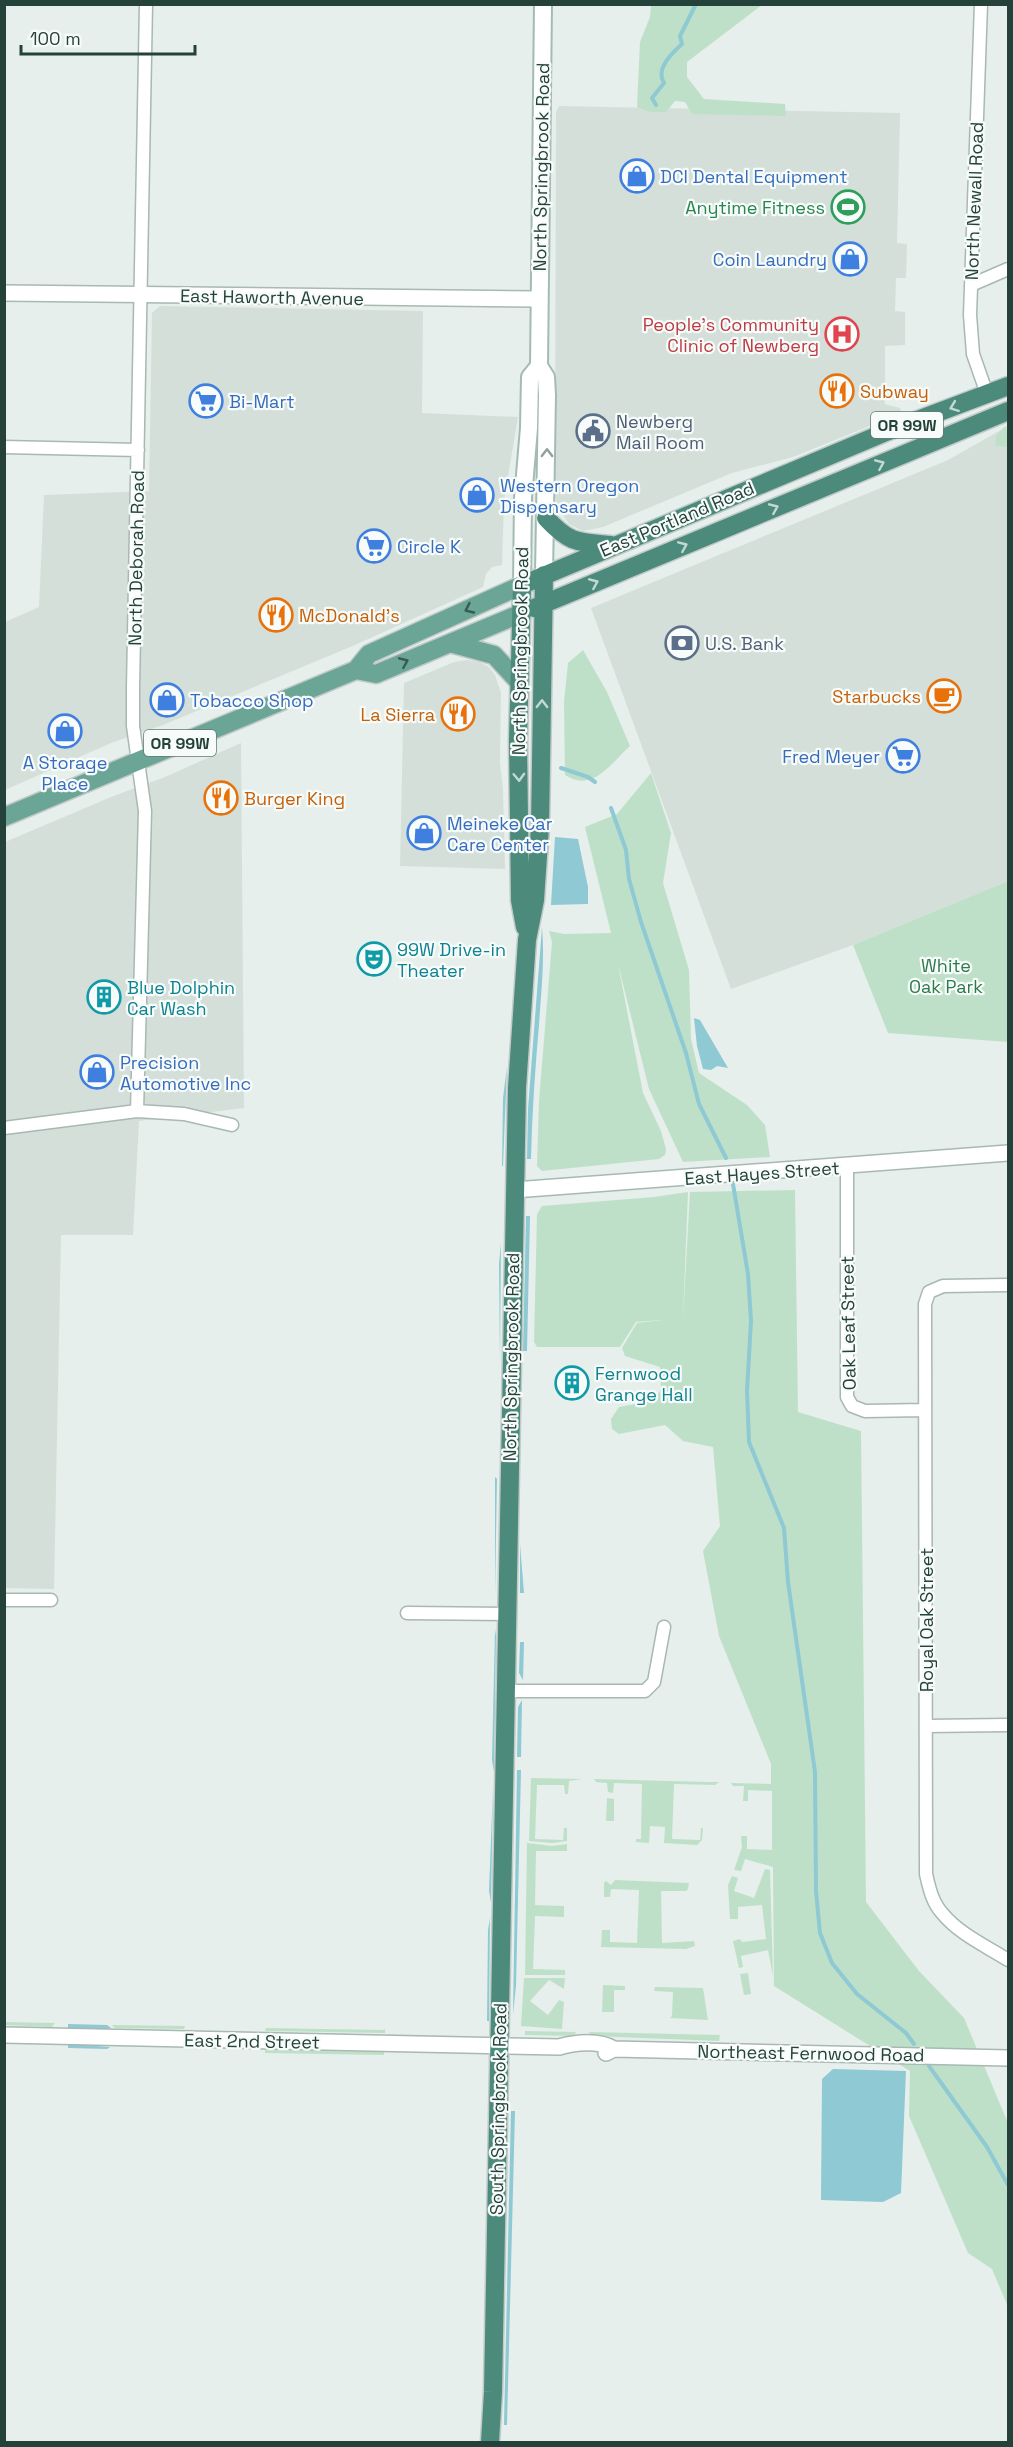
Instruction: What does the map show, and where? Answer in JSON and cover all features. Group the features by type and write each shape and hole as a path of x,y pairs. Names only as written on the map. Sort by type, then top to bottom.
{"highway":[{"name":"East Portland Road","path":"522,585 886,432 1008,386"},
{"name":"East Portland Road","path":"522,613 1008,411"},
{"path":"546,518 559,532 571,540 613,545"},
{"name":"North Springbrook Road","path":"505,1775 517,1088 527,940 535,900 540,827 544,575"},
{"name":"North Springbrook Road","path":"522,585 518,681 520,900 527,940"},
{"path":"521,856 528,856 528,890 535,900"},
{"name":"South Springbrook Road","path":"490,2442 505,1775"}],"main road":[{"name":"North Springbrook Road","path":"522,585 523,498 529,428 530,377 538,366 543,4"},
{"name":"North Springbrook Road","path":"538,366 546,377 544,575"},
{"name":"East Portland Road","path":"4,817 356,670 369,654 522,585"},
{"name":"East Portland Road","path":"356,670 376,674 522,613"},
{"path":"450,643 494,655 518,681"}],"street":[{"name":"North Deborah Road","path":"137,1111 145,811 133,726 133,688 146,4"},
{"name":"North Newall Road","path":"981,4 970,315 973,354 987,394"},
{"path":"971,285 1008,269"},
{"name":"East Haworth Avenue","path":"4,293 539,299"},
{"path":"4,447 138,450"},
{"path":"4,1128 137,1111 184,1114 232,1125"},
{"name":"East Hayes Street","path":"514,1190 1008,1153"},
{"name":"Oak Leaf Street","path":"847,1166 847,1397 852,1406 865,1411 925,1410"},
{"name":"Royal Oak Street","path":"1008,1285 943,1286 929,1292 925,1304 926,1874 932,1896 941,1913 966,1934 1008,1960"},
{"path":"4,1600 51,1600"},
{"path":"407,1613 508,1614"},
{"path":"507,1691 645,1691 654,1682 664,1627"},
{"path":"926,1726 1008,1725"},
{"name":"East 2nd Street","path":"4,2036 500,2045"},
{"name":"Northeast Fernwood Road","path":"500,2045 559,2047 571,2044 605,2044 614,2049 1008,2058"}],"shaded area":[{"path":"559,106 900,113 897,243 907,244 906,278 896,278 895,311 905,312 905,345 885,346 885,404 900,408 902,413 793,457 732,473 603,527 583,531 569,524 558,508 555,493 556,112"},
{"path":"160,306 423,311 422,413 518,417 504,500 502,565 492,567 486,574 483,587 355,645 163,725 111,743 5,790 5,622 39,607 44,495 149,491 152,313"},
{"path":"1008,426 1008,881 853,945 731,989 591,608 948,460"},
{"path":"467,660 489,667 495,675 501,693 500,763 505,869 400,866 404,683 454,662"},
{"path":"241,743 244,1108 139,1121 133,1235 61,1235 54,1589 5,1588 5,842 165,777"}],"green space":[{"path":"651,5 762,5 687,62 687,77 704,99 785,104 786,116 692,114 685,102 675,101 666,112 649,112 637,107 640,42 650,17"},
{"path":"1005,426 1008,447 995,446 996,436"},
{"path":"583,650 607,692 630,746 608,768 584,781 565,775 564,702 568,663"},
{"path":"651,773 671,833 663,883 689,970 691,1039 699,1073 747,1105 765,1125 770,1157 683,1162 649,1089 618,964 643,1093 661,1131 666,1149 665,1155 659,1159 542,1171 537,1166 539,1101 552,942 549,931 564,934 611,933 585,827 617,814"},
{"name":"White Oak Park","path":"1008,881 1008,1042 888,1033 853,945"},
{"path":"795,1190 798,1412 861,1431 866,1902 919,1971 964,2018 1008,2123 1008,2307 992,2269 968,2253 909,2116 910,2071 774,1986 773,1867 745,1859 741,1871 734,1870 742,1847 741,1836 747,1836 747,1849 772,1850 772,1791 748,1790 748,1801 743,1801 744,1786 733,1786 731,1783 771,1784 771,1764 719,1636 703,1551 720,1526 713,1447 683,1441 665,1425 619,1434 612,1429 611,1419 619,1407 652,1401 661,1390 660,1367 625,1356 622,1348 637,1323 663,1320 636,1322 620,1347 537,1347 534,1342 537,1214 542,1206 688,1192 683,1319 690,1192"},
{"path":"531,1778 582,1779 569,1781 568,1794 565,1794 564,1785 537,1785 535,1839 563,1840 564,1828 567,1828 567,1841 552,1843 529,1841"},
{"path":"594,1779 719,1782 715,1785 674,1784 672,1839 700,1840 701,1828 703,1828 702,1840 697,1845 664,1843 665,1827 650,1826 649,1843 636,1842 636,1839 641,1839 642,1784 614,1783 613,1793 608,1792 607,1783 596,1782"},
{"path":"607,1798 614,1799 614,1821 606,1821"},
{"path":"527,1843 552,1846 567,1844 567,1851 536,1851 535,1905 564,1906 564,1917 535,1916 533,1969 565,1970 565,1975 525,1975"},
{"path":"765,1869 770,1870 773,1976 768,1950 741,1956 743,1967 739,1968 733,1941 766,1939 762,1905 738,1907 738,1919 730,1919 728,1885 732,1876 738,1878 734,1891 754,1898"},
{"path":"615,1880 689,1883 686,1891 661,1891 662,1943 694,1941 695,1946 686,1949 601,1947 602,1930 610,1930 610,1942 637,1943 639,1890 611,1889 610,1897 604,1897 604,1883 606,1881 611,1885"},
{"path":"748,1973 751,1994 744,1995 740,1974"},
{"path":"524,1978 565,1978 564,1989 549,1980 530,2001 548,2015 559,2000 564,2002 562,2029 521,2026"},
{"path":"603,1985 625,1986 625,1990 614,1990 614,2012 602,2012"},
{"path":"655,1987 703,1988 708,2020 670,2018 673,1992 654,1991"},
{"path":"5,2022 55,2023 52,2027 5,2025"},
{"path":"112,2025 185,2026 184,2029 115,2028"},
{"path":"266,2028 385,2029 385,2033 265,2031"},
{"path":"525,2031 576,2032 574,2036 525,2035"},
{"path":"589,2032 720,2035 719,2041 591,2036"},
{"path":"265,2050 384,2052 384,2055 265,2053"}],"water":[{"path":"555,837 578,839 588,887 588,904 551,905"},
{"path":"542,927 542,976 531,1159 527,1159 528,1109"},
{"path":"694,1018 700,1020 728,1068 717,1066 711,1070 703,1069 697,1046"},
{"path":"507,1067 503,1166 502,1166 503,1098"},
{"path":"526,1216 530,1216 527,1351 523,1351"},
{"path":"501,1243 500,1362 499,1264"},
{"path":"495,1477 497,1479 495,1596"},
{"path":"520,1544 524,1593 520,1593"},
{"path":"495,1629 496,1636 494,1772 492,1760"},
{"path":"520,1642 524,1642 523,1680 519,1673"},
{"path":"522,1700 521,1757 517,1757 518,1707"},
{"path":"517,1770 521,1770 516,1985 513,2015"},
{"path":"493,1787 491,1902 489,1891"},
{"path":"490,1918 489,2021 487,2021 488,1930"},
{"path":"68,2024 107,2025 111,2028 68,2030"},
{"path":"68,2044 110,2047 107,2049 68,2048"},
{"path":"833,2069 906,2071 901,2193 883,2202 821,2200 822,2079"},
{"path":"511,2111 515,2111 507,2425 504,2425"}],"waterway":[{"path":"656,105 652,98 664,83 663,67 682,44 680,36 696,4"},
{"path":"561,768 588,777 595,782"},
{"path":"611,808 626,850 629,879 641,922 686,1053 699,1104 726,1158"},
{"path":"733,1184 748,1274 751,1321 747,1391 749,1442 784,1528 788,1582 815,1772 816,1891 820,1933 832,1963 857,1994 906,2033 914,2044"},
{"path":"929,2066 987,2147 1008,2185"}],"place":[{"name":"DCI Dental Equipment","path":"637,176"},
{"name":"Anytime Fitness","path":"848,207"},
{"name":"Coin Laundry","path":"850,259"},
{"name":"People's Community Clinic of Newberg","path":"842,334"},
{"name":"Subway","path":"837,391"},
{"name":"Bi-Mart","path":"206,401"},
{"name":"Newberg Mail Room","path":"593,431"},
{"name":"Western Oregon Dispensary","path":"477,495"},
{"name":"Circle K","path":"374,546"},
{"name":"McDonald's","path":"276,615"},
{"name":"U.S. Bank","path":"682,643"},
{"name":"Starbucks","path":"944,696"},
{"name":"Tobacco Shop","path":"167,700"},
{"name":"La Sierra","path":"458,714"},
{"name":"A Storage Place","path":"65,731"},
{"name":"Fred Meyer","path":"903,756"},
{"name":"Burger King","path":"221,798"},
{"name":"Meineke Car Care Center","path":"424,833"},
{"name":"99W Drive-in Theater","path":"374,959"},
{"name":"Blue Dolphin Car Wash","path":"104,997"},
{"name":"Precision Automotive Inc","path":"97,1072"},
{"name":"Fernwood Grange Hall","path":"572,1383"}]}
